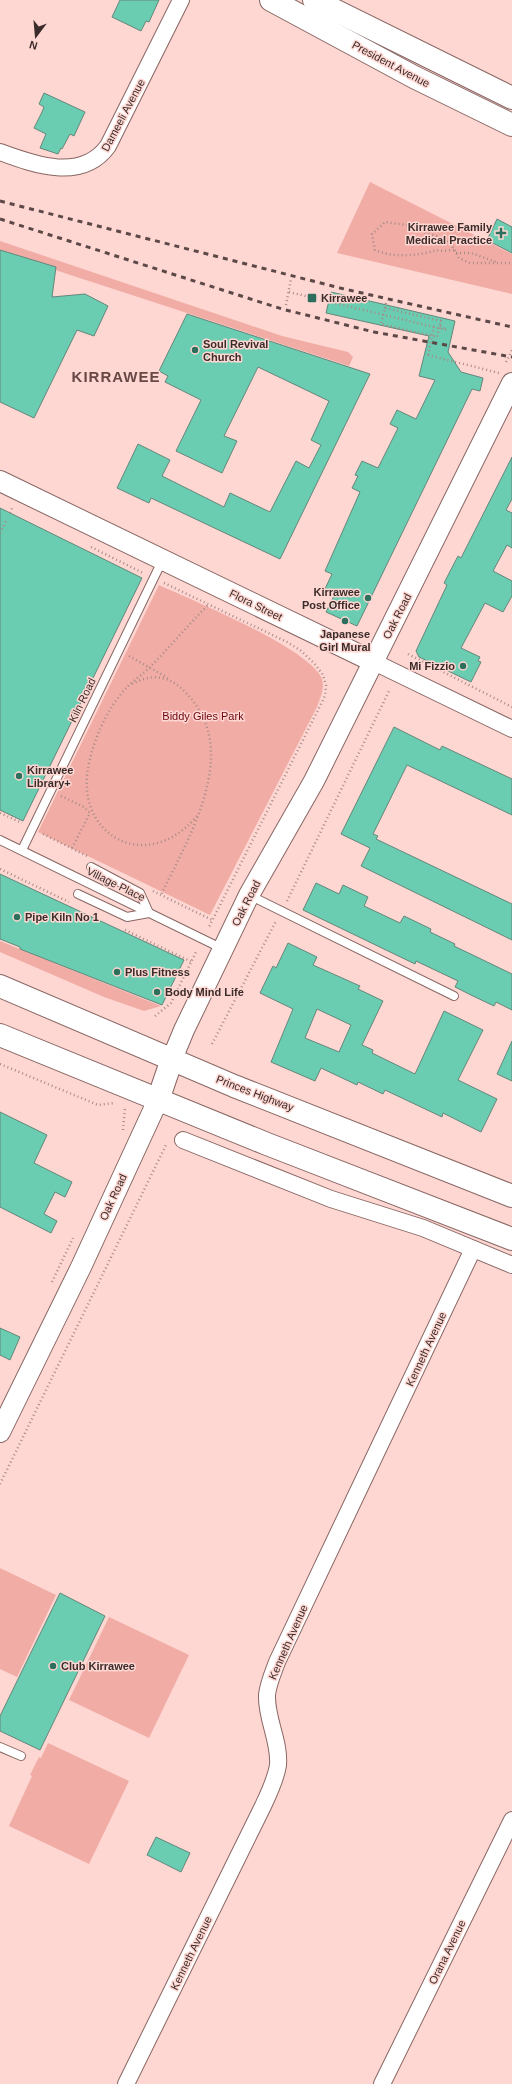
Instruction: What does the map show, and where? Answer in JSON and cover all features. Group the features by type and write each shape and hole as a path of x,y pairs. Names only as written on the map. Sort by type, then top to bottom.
{"main road":[{"name":"President Avenue","path":"271,0 414,78 512,125"},
{"name":"President Avenue","path":"314,0 512,98"},
{"name":"Princes Highway","path":"0,986 172,1059 512,1196"},
{"path":"0,1035 158,1100 512,1238"},
{"name":"Oak Road","path":"158,1100 172,1059"}],"street":[{"name":"Dameeli Avenue","path":"0,152 33,164 62,168 92,162 100,157 108,146 181,0"},
{"name":"Oak Road","path":"172,1059 249,895 314,781 507,390"},
{"name":"Flora Street","path":"0,481 512,729"},
{"name":"Oak Road","path":"0,1432 5,1408 81,1267 158,1100"},
{"path":"177,1139 332,1199 423,1228 512,1265"},
{"name":"Kenneth Avenue","path":"126,2084 263,1806 275,1778 278,1766 278,1747 268,1711 267,1695 271,1676 473,1249"},
{"name":"Orana Avenue","path":"382,2084 512,1820"}],"lane":[{"name":"Kiln Road","path":"22,850 163,560"},
{"name":"Village Place","path":"0,840 223,949"},
{"path":"78,894 127,917 149,913 140,893 91,867"},
{"path":"249,895 454,996"},
{"path":"0,1747 20,1756"}],"path":[{"path":"499,263 471,253 455,251 437,250 395,256 384,254 375,250 372,234 385,222 414,226 451,244 455,251 459,258 470,263 499,263 512,263"},
{"path":"286,305 292,279"},
{"path":"289,292 447,330 440,326"},
{"path":"381,329 386,303"},
{"path":"385,308 441,321"},
{"path":"382,324 437,339 442,316"},
{"path":"434,327 428,355 507,390"},
{"path":"506,362 512,350"},
{"path":"10,513 12,508"},
{"path":"0,533 7,519"},
{"path":"197,816 188,828 169,840 159,844 139,846 122,841 106,831 91,811 86,787 89,760 107,716 114,704 128,687 150,667 208,605"},
{"path":"408,654 512,707"},
{"path":"150,667 177,683 194,701 203,715 209,733 211,752 210,773 206,796 161,895"},
{"name":"Oak Road","path":"155,1016 171,1002 325,696 326,685 323,675"},
{"path":"128,687 144,678 159,677 170,679"},
{"path":"212,1044 281,912 389,691"},
{"path":"50,791 91,811"},
{"path":"72,848 91,811"},
{"path":"0,1064 98,1105 117,1103"},
{"path":"120,1135 123,1128 126,1108 122,1105"},
{"path":"0,1484 177,1139"},
{"path":"49,1288 73,1237"}],"green space":[{"path":"370,182 512,254 512,294 337,253"},
{"path":"0,241 282,336 348,352 353,357 349,366 0,252"},
{"name":"Biddy Giles Park","path":"159,585 222,613 294,652 311,665 321,677 323,685 317,707 210,915 38,832"},
{"path":"0,941 161,1006 144,1011 104,997 0,952"},
{"path":"0,1568 56,1595 17,1677 0,1669"},
{"path":"109,1617 189,1655 149,1738 69,1700"},
{"path":"48,1743 129,1781 89,1864 9,1826 32,1776 30,1775 39,1757 41,1758"}],"building":[{"path":"120,0 159,0 149,22 146,21 141,31 112,17"},
{"path":"44,93 85,112 74,136 70,134 58,154 40,148 46,134 34,128 44,107 39,104"},
{"name":"Kirrawee Family Medical Practice","path":"497,219 512,227 512,253 487,240"},
{"path":"0,250 56,267 52,297 85,294 108,306 94,336 77,330 34,418 0,402"},
{"path":"331,292 455,321 448,352 461,372 483,378 480,391 472,389 357,626 326,612 334,596 324,591 332,574 325,571 360,492 352,488 358,476 355,475 362,461 378,468 398,428 390,424 397,410 416,419 435,380 419,376 429,336 326,313"},
{"path":"187,314 370,374 280,559 151,498 149,503 117,488 138,444 170,460 162,476 224,507 230,493 270,512 296,461 309,468 321,445 311,440 329,401 258,367 224,436 237,441 222,473 176,451 201,400 165,382 168,376 159,371"},
{"path":"512,457 512,499 506,510 512,513 512,548 507,545 493,571 512,581 512,596 503,612 485,603 461,648 480,657 478,661 481,662 471,682 419,657 416,651 447,585 444,583 458,556 461,558"},
{"path":"0,508 142,578 23,821 0,810"},
{"path":"394,727 440,750 442,746 512,779 512,815 407,765 373,834 378,836 376,839 512,904 512,940 361,866 370,848 341,834"},
{"path":"0,874 184,960 162,1005 20,949 20,947 0,939"},
{"path":"316,883 339,894 343,885 368,897 364,906 400,923 404,916 431,929 430,932 455,944 454,946 512,974 512,1010 496,1002 494,1006 473,996 455,987 458,981 416,961 415,964 303,910"},
{"path":"288,943 317,957 313,965 360,986 358,989 383,1001 362,1045 373,1050 372,1053 415,1074 444,1011 483,1030 458,1080 497,1099 481,1132 443,1113 442,1117 385,1090 383,1094 358,1082 357,1085 321,1068 315,1081 271,1062 293,1009 260,993 273,966 276,968","holes":["317,1009 351,1025 339,1052 305,1038"]},
{"path":"512,1041 512,1081 497,1074"},
{"path":"0,1112 47,1135 34,1163 72,1182 65,1197 55,1192 44,1214 57,1221 51,1233 0,1207"},
{"path":"0,1328 20,1337 10,1360 0,1355"},
{"name":"Club Kirrawee","path":"60,1593 105,1616 40,1750 0,1731 0,1716"},
{"path":"156,1837 190,1853 181,1872 147,1855"}],"railway":[{"path":"0,201 340,288 512,327"},
{"path":"0,219 282,309 374,332 512,357"}],"place":[{"name":"Kirrawee Family Medical Practice","path":"501,233"},
{"name":"Kirrawee","path":"312,298"},
{"name":"Soul Revival Church","path":"195,350"},
{"name":"Kirrawee Post Office","path":"368,598"},
{"name":"Japanese Girl Mural","path":"345,621"},
{"name":"Mi Fizzio","path":"463,666"},
{"name":"Kirrawee Library+","path":"19,776"},
{"name":"Pipe Kiln No 1","path":"17,917"},
{"name":"Plus Fitness","path":"117,972"},
{"name":"Body Mind Life","path":"157,992"},
{"name":"Club Kirrawee","path":"53,1666"}],"district":[{"name":"KIRRAWEE","path":"116,377"}]}
